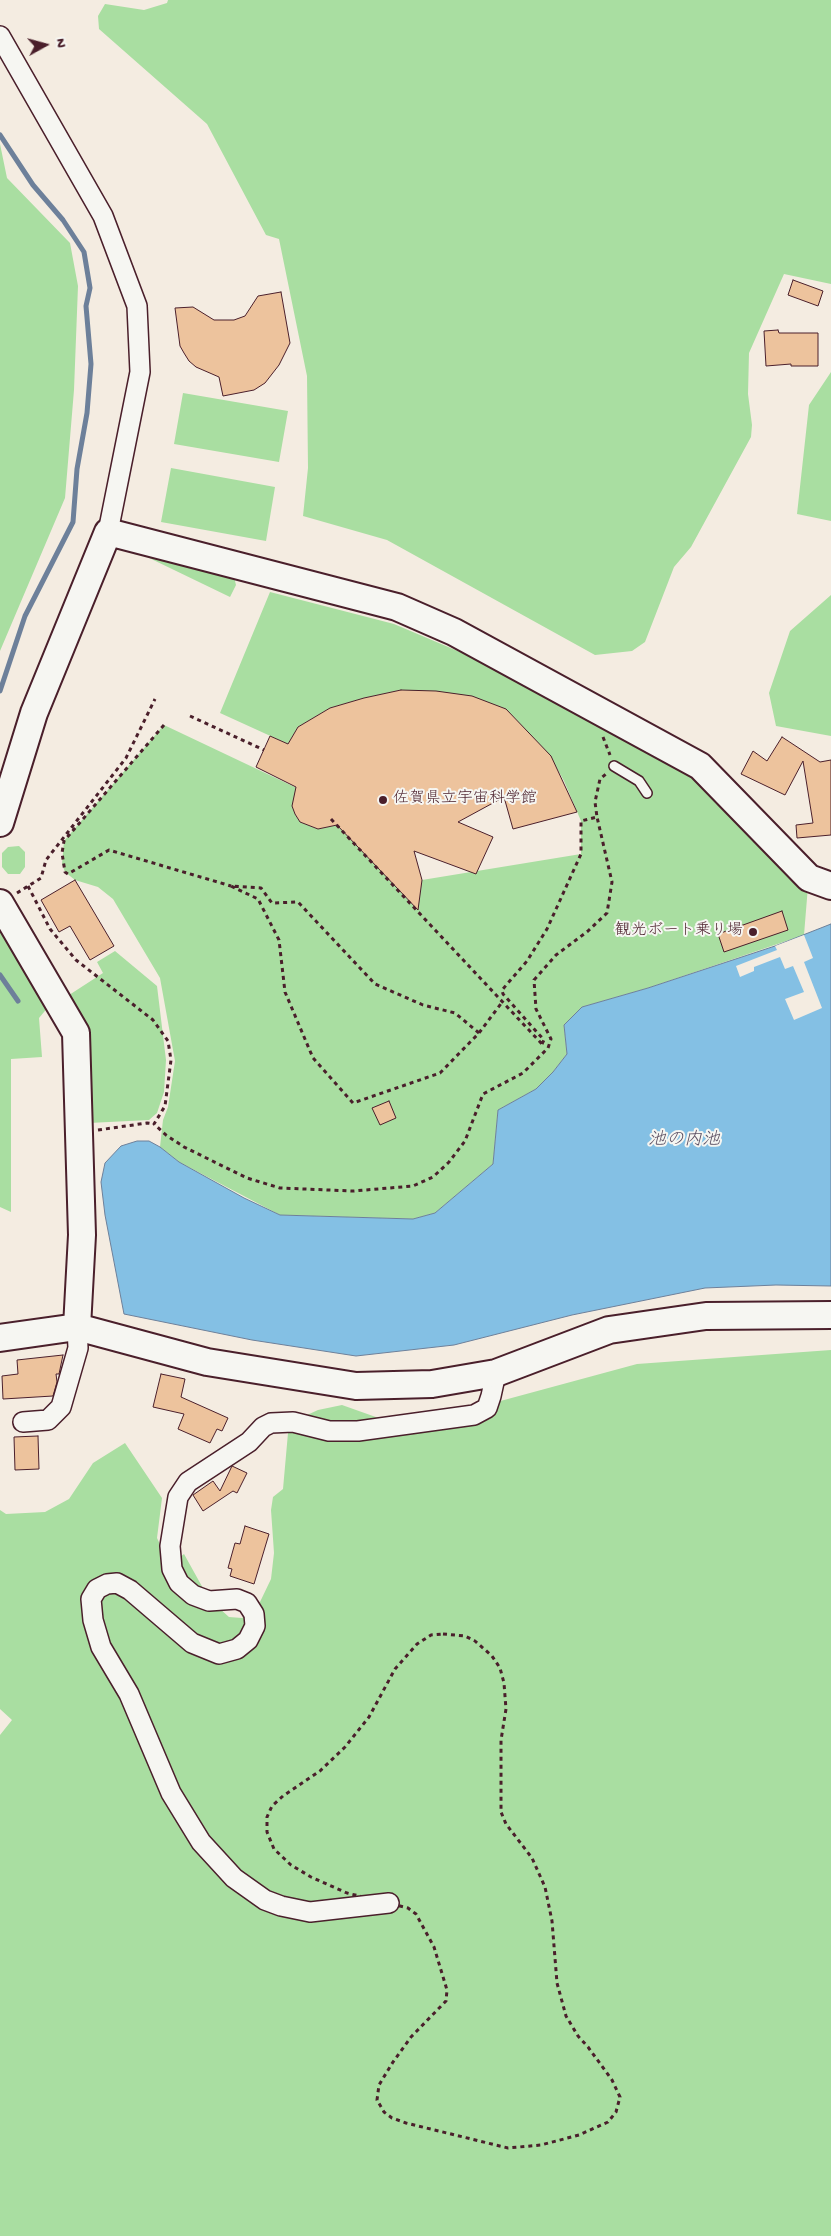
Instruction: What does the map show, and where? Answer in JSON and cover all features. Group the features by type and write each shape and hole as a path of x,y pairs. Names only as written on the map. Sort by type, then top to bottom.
{"street":[{"path":"0,36 103,216 137,306 140,372 108,532 34,713 0,823"},
{"path":"108,532 397,607 454,632 700,766 810,878 831,886"},
{"path":"7,898 76,1033 82,1235 77,1327 78,1348 61,1407 48,1420 23,1422"},
{"path":"0,1338 77,1327 207,1362 356,1386 432,1384 496,1372 609,1330 706,1316 831,1315"},
{"path":"389,1903 310,1912 281,1906 265,1900 234,1878 201,1842 171,1792 129,1694 101,1647 93,1620 91,1599 97,1589 106,1584 116,1584 130,1590 192,1643 219,1654 237,1649 248,1640 255,1626 254,1614 246,1603 236,1599 209,1601 192,1595 179,1583 172,1569 170,1546 178,1497 188,1482 249,1442 263,1427 271,1423 293,1422 328,1431 358,1431 474,1415 487,1408 492,1396 496,1372"}],"lane":[{"path":"614,766 639,781 647,793"}],"path":[{"path":"7,898 41,878 46,860 126,758 155,699"},
{"path":"190,716 264,750"},
{"path":"164,725 64,841 62,853 65,872 68,874 109,850 231,886 258,899 279,940 285,992 313,1058 353,1103 440,1073 479,1033 503,1001"},
{"path":"95,1131 147,1123 154,1124 184,1147 247,1178 280,1188 353,1191 413,1186 433,1177 449,1162 465,1141 483,1094 523,1074 548,1048 552,1039 536,1009 534,980 556,955 588,931 606,913 612,882 595,802 600,779 614,766"},
{"path":"331,819 542,1044 544,1040 503,994 502,990 527,961 548,929 581,854 581,821 597,817"},
{"path":"28,886 50,929 76,960 153,1020 168,1041 171,1060 164,1106 154,1124"},
{"path":"231,886 261,888 272,903 298,902 375,984 422,1005 455,1013 479,1033"},
{"path":"93,1135 96,1125"},
{"path":"431,1635 465,1636 475,1641 492,1656 500,1668 504,1683 506,1709 501,1740 502,1812 506,1824 532,1858 545,1886 556,1948 557,1983 566,2016 578,2036 612,2080 620,2097 616,2112 608,2122 579,2135 541,2145 508,2148 406,2123 392,2118 384,2112 377,2100 379,2085 411,2037 446,2001 447,1990 434,1947 416,1914 408,1908 389,1903 347,1893 311,1877 291,1865 274,1849 267,1832 267,1817 272,1806 283,1796 320,1771 345,1747 369,1717 395,1669 417,1644 431,1635"}],"green space":[{"path":"168,0 831,0 831,284 784,274 749,353 748,394 752,425 751,437 691,547 674,567 645,642 632,651 595,655 387,540 303,516 308,468 307,376 279,239 266,235 207,124 99,29 98,16 105,4 144,10 167,3"},
{"path":"0,144 7,178 70,243 78,286 74,390 65,498 0,651"},
{"path":"831,372 831,521 797,514 809,405"},
{"path":"183,393 288,411 279,462 174,444"},
{"path":"171,468 275,487 266,541 161,522"},
{"path":"133,547 233,573 236,585 230,597 143,555 133,554"},
{"path":"270,592 394,624 590,707 696,769 808,886 804,935 648,988 582,1007 564,1025 567,1054 553,1072 536,1089 498,1110 493,1164 435,1213 413,1219 280,1215 179,1162 160,1147 163,1120 168,1107 175,1061 160,978 113,899 98,887 75,880 65,872 62,864 64,841 164,725 299,789 293,806 300,822 318,829 337,825 417,909 422,880 581,854 581,821 564,781 550,756 506,709 401,690 330,708 298,727 288,744 220,713"},
{"path":"831,595 831,736 776,726 769,693 790,631"},
{"path":"19,846 25,852 25,867 20,874 8,874 2,867 2,853 8,847"},
{"path":"0,923 49,1006 39,1018 42,1057 11,1059 11,1212 0,1207"},
{"path":"115,951 157,986 166,1060 164,1092 157,1113 149,1120 89,1123 66,997 103,973 97,962"},
{"path":"831,1350 831,2236 0,2236 0,1735 12,1720 0,1709 0,1510 6,1514 45,1512 69,1499 93,1463 125,1443 162,1498 157,1538 170,1565 184,1554 209,1599 229,1617 242,1618 260,1602 271,1579 274,1553 271,1510 273,1497 283,1489 288,1433 294,1421 318,1410 342,1405 387,1421 482,1406 637,1364"}],"water":[{"name":"池の内池","path":"831,924 831,1286 776,1285 705,1288 572,1315 454,1345 356,1356 252,1340 124,1314 105,1215 101,1182 105,1163 121,1146 137,1141 149,1141 179,1162 244,1198 280,1215 413,1219 435,1213 493,1164 498,1110 536,1089 553,1072 567,1054 564,1025 582,1007 648,988 775,946"}],"pier":[{"path":"804,935 813,958 804,962 822,1008 794,1020 785,999 804,992 793,966 785,969 780,957 754,967 754,971 740,977 736,966 777,950 775,946"}],"building":[{"path":"793,280 823,291 818,306 788,295"},
{"path":"281,292 290,343 279,365 265,383 254,390 223,396 219,377 196,367 189,361 180,346 175,308 193,307 214,320 234,320 245,316 258,296"},
{"path":"778,330 779,333 818,333 818,366 791,366 791,364 766,366 764,331"},
{"path":"401,690 436,691 472,696 506,709 551,756 577,812 513,829 504,797 458,822 493,837 476,874 414,851 422,880 418,910 337,825 318,829 300,822 292,806 296,787 256,767 270,736 288,744 298,727 330,708"},
{"path":"782,737 820,762 831,760 831,835 797,838 796,825 813,823 803,761 785,795 741,774 753,751 767,761"},
{"path":"75,880 114,946 90,960 70,926 59,932 41,900"},
{"name":"観光ボート乗り場","path":"782,911 788,930 724,952 718,934"},
{"path":"389,1101 396,1118 380,1125 372,1108"},
{"path":"63,1355 59,1374 56,1374 57,1382 53,1396 3,1399 2,1376 18,1374 17,1360"},
{"path":"161,1374 185,1379 181,1397 228,1418 222,1431 217,1429 210,1443 178,1429 184,1414 153,1407"},
{"path":"38,1436 39,1469 15,1470 14,1437"},
{"path":"232,1466 247,1473 237,1493 233,1491 203,1511 193,1495 213,1481 220,1491"},
{"path":"245,1526 269,1534 254,1584 230,1576 232,1569 228,1568 235,1543 240,1544"}],"waterway":[{"path":"0,135 33,185 63,220 84,252 90,288 86,306 91,364 87,413 77,469 73,522 25,616 0,691"},
{"path":"0,975 18,1001"}],"place":[{"name":"佐賀県立宇宙科学館","path":"383,800"},
{"name":"観光ボート乗り場","path":"753,932"}]}
